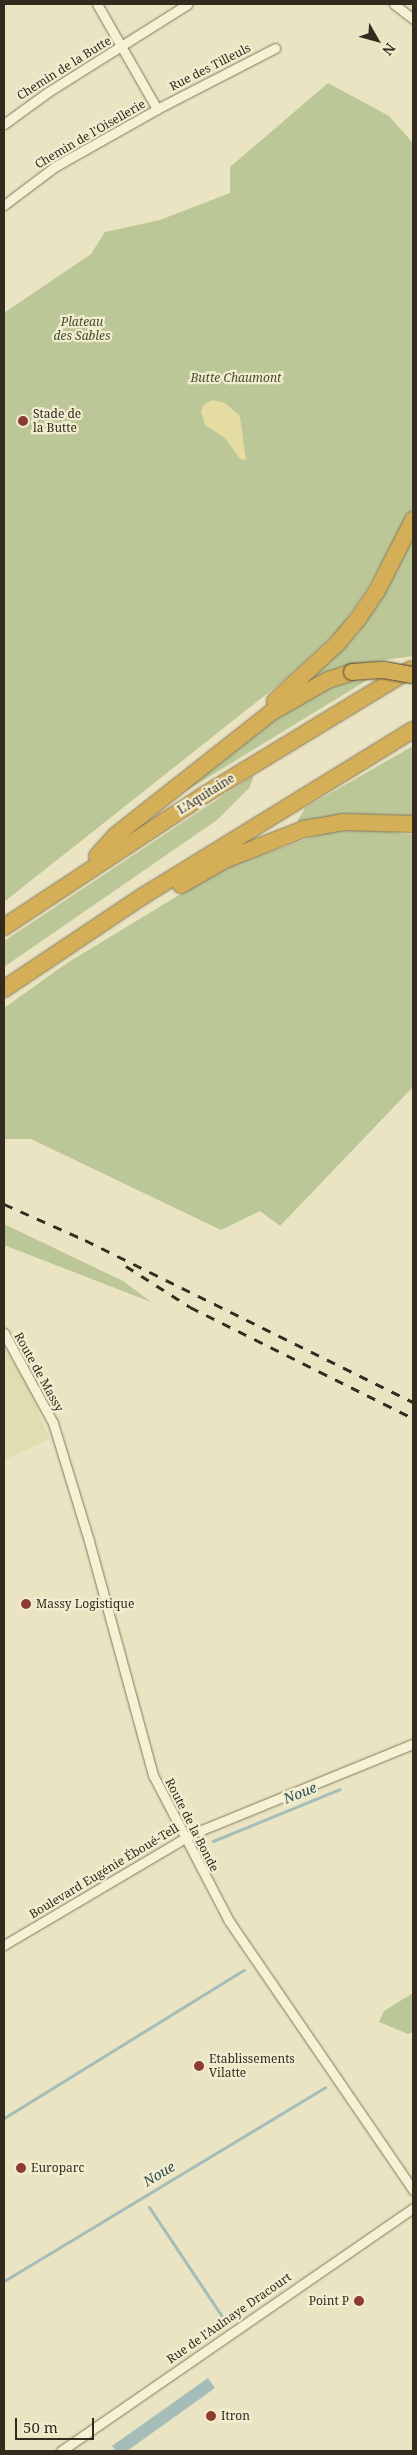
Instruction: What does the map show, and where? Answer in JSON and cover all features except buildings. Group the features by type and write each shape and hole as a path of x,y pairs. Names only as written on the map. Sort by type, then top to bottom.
{"highway":[{"path":"252,728 265,711 337,644 358,619 377,591 413,520"},
{"name":"L'Aquitaine","path":"4,927 82,873 329,717 413,668"},
{"path":"82,873 116,835 252,728 304,692 352,672 384,670 413,676"},
{"path":"329,717 413,676"},
{"path":"391,742 413,725"},
{"path":"4,989 143,896 413,730"},
{"path":"143,896 172,890 227,859 304,830 343,822 413,824"}],"street":[{"name":"Chemin de la Butte","path":"4,124 48,92 122,46 97,4"},
{"path":"122,46 188,4"},
{"path":"394,4 413,19"},
{"name":"Chemin de l'Oisellerie","path":"4,205 56,166 157,109 122,46"},
{"name":"Rue des Tilleuls","path":"157,109 275,48"},
{"name":"Route de Massy","path":"4,1333 53,1423"},
{"name":"Route de la Bonde","path":"53,1423 76,1496 153,1775 184,1838 229,1921 413,2190"},
{"name":"Boulevard Eugénie Éboué-Tell","path":"4,1945 184,1838 413,1744"},
{"name":"Rue de l'Aulnaye Dracourt","path":"61,2451 413,2208"}],"green space":[{"name":"Butte Chaumont","path":"328,83 389,116 413,143 413,507 368,588 339,630 283,681 4,902 4,313 91,254 105,232 160,220 230,193 230,167"},
{"path":"413,533 413,656 342,666 307,684 306,681 359,632"},
{"path":"369,679 176,797 299,700 326,687"},
{"path":"413,746 413,816 335,815 312,822 297,821 306,807"},
{"path":"254,775 250,787 217,820 4,967 4,941"},
{"path":"371,829 413,835 413,1087 280,1226 260,1211 221,1230 31,1139 4,1139 4,1008 67,963 222,869 326,832"},
{"path":"4,1224 123,1281 151,1302 4,1245"},
{"path":"4,1348 29,1387 49,1439 4,1460"},
{"path":"413,1993 413,2032 408,2034 379,2022 384,2011"}],"sand":[{"path":"213,400 225,403 240,416 246,460 240,459 225,438 205,425 201,412 204,404"}],"water":[{"path":"208,2378 215,2388 127,2451 116,2451 112,2446"}],"waterway":[{"name":"Noue","path":"213,1841 340,1789"},
{"name":"Noue","path":"4,2118 244,1970"},
{"name":"Noue","path":"4,2281 325,2087"},
{"name":"Noue","path":"149,2207 221,2315"}],"railway":[{"path":"4,1204 85,1240 413,1402"},
{"path":"126,1266 190,1307 413,1418"}],"place":[{"name":"Stade de la Butte","path":"23,421"},
{"name":"Massy Logistique","path":"26,1604"},
{"name":"Etablissements Vilatte","path":"199,2066"},
{"name":"Europarc","path":"21,2168"},
{"name":"Point P","path":"359,2301"},
{"name":"Itron","path":"211,2416"}],"park label":[{"name":"Plateau des Sables","path":"82,329"}]}
